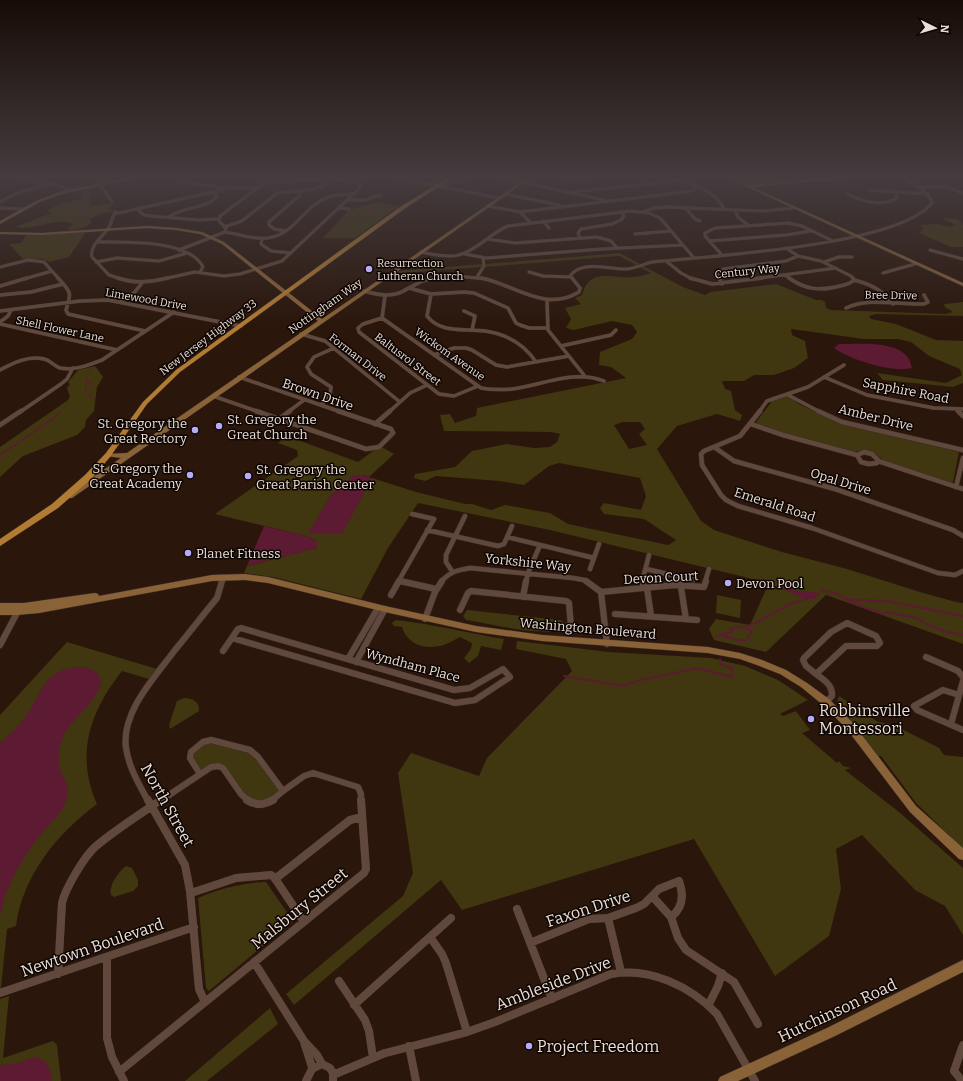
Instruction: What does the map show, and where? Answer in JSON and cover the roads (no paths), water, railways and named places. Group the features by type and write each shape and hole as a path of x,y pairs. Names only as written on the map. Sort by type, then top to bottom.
{"main road":[{"name":"New Jersey Highway 33","path":"0,543 54,506 88,477 108,455 138,412 159,389 180,370 378,225"}],"street":[{"path":"109,225 90,253 96,262 112,277 130,282 142,283 200,272 232,276 280,262 321,225"},
{"path":"225,232 226,229 224,227 228,225"},
{"path":"269,225 271,228 286,231"},
{"path":"179,250 225,232 239,233 252,238 262,239 278,236 293,225"},
{"name":"Nottingham Way","path":"54,506 460,225"},
{"path":"421,252 445,257 456,257 465,254 504,227 514,225"},
{"path":"580,238 578,233 581,229 598,225"},
{"path":"666,225 694,258"},
{"path":"721,254 704,234 710,230 756,225"},
{"path":"800,225 833,241"},
{"path":"831,225 963,285"},
{"path":"570,277 573,272 584,268 625,269 666,261 786,248 833,241 892,225"},
{"path":"0,233 42,234 139,227 169,228 195,232 223,243 321,321"},
{"path":"635,234 671,231"},
{"path":"709,241 786,235 811,231"},
{"path":"486,239 515,243 596,237 613,242 617,248"},
{"path":"262,239 262,244 265,248 291,253"},
{"path":"97,242 150,242 166,245 187,253 202,264 203,267 200,272"},
{"path":"465,254 483,258 617,248 683,245"},
{"path":"786,248 798,256 824,262 851,276 854,280 866,283 885,293 893,304"},
{"path":"930,250 963,259"},
{"path":"96,262 117,258 159,261 187,253"},
{"path":"722,284 717,275 718,272 723,270 789,261 798,256"},
{"path":"824,262 839,257 852,257"},
{"path":"478,277 484,266 483,258"},
{"path":"0,267 20,261 35,260 44,262 64,284 70,294 69,302 66,308 67,312 74,316 145,332"},
{"name":"Century Way","path":"666,261 677,272 698,282 708,284 722,284 836,268"},
{"path":"883,273 915,264"},
{"path":"0,286 52,271"},
{"path":"364,291 385,296 397,293 427,279 461,276 478,277 494,281 531,297 547,300 562,298 579,292 580,288 570,277 543,276 529,272"},
{"path":"786,276 802,287 816,290 828,290 851,283 854,280"},
{"path":"121,302 134,293 142,283"},
{"path":"0,295 31,292 64,284"},
{"path":"409,288 431,294 474,292 508,308 512,311 514,320 522,326 547,328"},
{"path":"431,294 428,315 429,320 442,328 489,332 521,344 536,362"},
{"name":"Bree Drive","path":"846,308 859,303 926,304 928,300 924,295"},
{"path":"382,318 385,296"},
{"name":"Limewood Drive","path":"0,311 94,300 121,302 241,326"},
{"path":"547,300 547,328 584,375"},
{"path":"0,323 8,316 11,310"},
{"path":"464,311 475,316 472,330"},
{"path":"0,370 14,362 33,358 45,360 58,367 73,368 94,364 174,312"},
{"name":"Wickom Avenue","path":"382,318 478,386 486,389 501,391 584,375 596,377 604,381"},
{"name":"Baltusrol Street","path":"382,318 363,324 358,328 359,332 439,394 449,397 460,395 478,386"},
{"name":"Shell Flower Lane","path":"0,323 116,350"},
{"path":"561,346 611,335 616,330"},
{"name":"Forman Drive","path":"302,334 324,341 400,402"},
{"path":"321,405 330,395 331,387 324,380 310,374 307,367 313,358 334,348"},
{"path":"434,355 451,349 462,348 472,350 494,364 503,367 569,356"},
{"name":"Emerald Road","path":"844,365 808,387 767,401 751,424 740,436 700,454 700,461 721,495 726,500 738,506 812,528 938,573 952,575 960,574 963,571"},
{"path":"0,425 61,384 67,379 73,368"},
{"name":"Brown Drive","path":"239,377 375,424 391,430 393,433 378,447 373,449 363,449 279,419"},
{"name":"Sapphire Road","path":"824,377 867,395 927,407 956,410 963,409"},
{"path":"375,424 413,390 427,385"},
{"name":"Amber Drive","path":"788,395 805,405 842,422 963,450"},
{"path":"213,396 279,419 304,400"},
{"path":"956,410 963,416"},
{"path":"751,424 783,435 857,455 869,453 877,458 878,462"},
{"name":"Opal Drive","path":"714,447 734,461 835,489 953,530 963,536"},
{"name":"Nottingham Way","path":"108,455 121,456 130,453"},
{"path":"857,455 859,460 866,464 878,462 963,489"},
{"path":"956,487 963,458"},
{"path":"391,595 434,519 412,514"},
{"path":"425,618 436,589 444,577 452,571 445,558 465,516"},
{"path":"427,530 498,546 503,545 512,526"},
{"path":"507,537 594,558"},
{"path":"590,569 599,544"},
{"path":"524,597 528,573 540,545"},
{"path":"649,555 642,582 649,594 651,616"},
{"name":"Yorkshire Way","path":"452,571 470,568 578,578 590,583 601,592"},
{"path":"646,569 693,580"},
{"name":"Devon Court","path":"601,592 680,585 704,587 709,569"},
{"name":"Washington Boulevard","path":"0,606 15,609 67,606 136,592 224,577 245,577 268,580 425,618 520,636 607,644 708,650 740,656 783,672 804,685 826,702 849,725 913,809 963,855"},
{"name":"North Street","path":"205,1002 199,989 194,926 185,865 132,772 126,738 131,715 144,690 217,598 224,577"},
{"path":"679,577 686,619"},
{"path":"399,581 436,589"},
{"name":"Washington Boulevard","path":"0,612 24,606 126,591 136,592"},
{"path":"460,610 468,593 471,591 568,602 571,626"},
{"path":"601,592 607,644"},
{"path":"348,659 382,608"},
{"path":"356,662 382,608"},
{"path":"0,645 15,609"},
{"path":"614,614 697,620"},
{"path":"816,674 846,646 877,646 880,643 879,638 851,624 842,624 825,638 818,641 803,660 806,666 833,690 832,696 826,702"},
{"name":"Wyndham Place","path":"223,651 238,629 241,628 454,690 464,690 470,688 503,669 510,677 475,700 455,703 232,638"},
{"path":"926,657 958,671 963,677"},
{"path":"951,724 963,681"},
{"path":"959,695 943,690 914,706 917,710 963,730"},
{"path":"58,974 62,903 64,894 72,878 94,848 152,806 200,774 190,758 191,752 203,742 217,740 255,753 283,791"},
{"name":"Malsbury Street","path":"120,1072 364,873 366,869 360,790 354,785 313,773 304,776 272,800 258,805 249,802 242,796 223,768 218,766 211,767 200,774"},
{"path":"275,878 350,820 362,817"},
{"path":"190,893 236,878 271,875 275,878 304,922"},
{"name":"Faxon Drive","path":"530,943 589,919 608,918 636,908 644,904 659,889 679,881 683,891 683,898 679,911 671,917"},
{"path":"652,896 671,917 678,938 686,950 734,982 758,1024"},
{"path":"516,909 552,999"},
{"path":"354,1005 451,918"},
{"path":"608,918 621,972"},
{"name":"Newtown Boulevard","path":"0,993 194,926"},
{"path":"430,937 446,963 467,1032"},
{"path":"107,957 107,1038 112,1057 124,1081"},
{"path":"254,962 304,1041 317,1055 322,1064"},
{"name":"Hutchinson Road","path":"724,1081 831,1032 963,966"},
{"name":"Ambleside Drive","path":"333,1078 373,1058 409,1046 467,1032 611,974 621,972 643,972 655,975 710,1002 754,1081"},
{"path":"710,1002 722,974"},
{"path":"339,981 365,1020 369,1031 373,1058"},
{"path":"304,1041 312,1067"},
{"path":"962,1081 954,1071 963,1045"},
{"path":"409,1046 416,1081"},
{"path":"306,1081 312,1067 322,1064 330,1067 333,1078"}],"waterway":[{"path":"73,231 72,229 75,225"},
{"path":"61,258 74,243 73,233"},
{"path":"92,368 88,373 85,391 94,400"},
{"path":"87,382 94,385"},
{"path":"0,455 54,418 60,412"},
{"path":"822,591 833,592 844,598 853,600 887,601 963,616"},
{"path":"717,636 732,632 730,628 745,627 758,622 792,603 807,599"},
{"path":"846,599 850,602 883,614 886,612 917,618 926,624 946,632 963,635"},
{"path":"721,635 737,640 746,640 752,632 745,628"},
{"path":"564,676 623,686 641,680 698,668 732,677 732,668 720,664 720,659"}],"place":[{"name":"Resurrection Lutheran Church","path":"369,269"},
{"name":"St. Gregory the Great Church","path":"219,426"},
{"name":"St. Gregory the Great Rectory","path":"195,430"},
{"name":"St. Gregory the Great Academy","path":"190,475"},
{"name":"St. Gregory the Great Parish Center","path":"248,476"},
{"name":"Planet Fitness","path":"188,553"},
{"name":"Devon Pool","path":"728,583"},
{"name":"Robbinsville Montessori","path":"811,719"},
{"name":"Project Freedom","path":"529,1046"}]}
